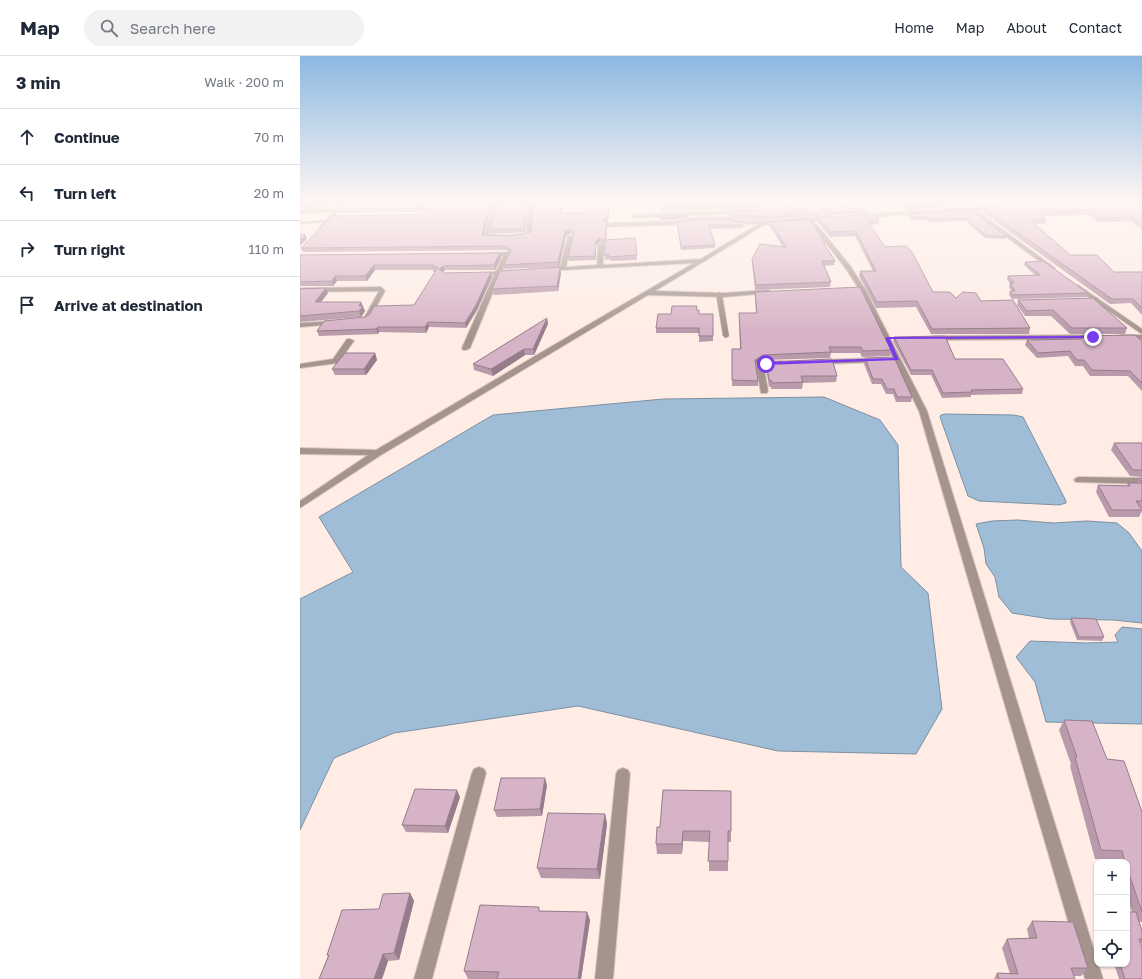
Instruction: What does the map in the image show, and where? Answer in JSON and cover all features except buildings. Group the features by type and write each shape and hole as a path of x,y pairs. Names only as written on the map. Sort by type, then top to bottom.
{"street":[{"path":"484,255 510,246"},
{"path":"466,348 510,246"},
{"path":"563,269 568,246"},
{"path":"600,267 601,246"},
{"path":"300,504 378,453 725,246"},
{"path":"832,246 849,268 858,289 891,338 890,360 923,411 1094,979"},
{"path":"1022,246 1056,271"},
{"path":"541,270 704,260"},
{"path":"483,273 520,271"},
{"path":"1068,280 1142,332"},
{"path":"300,290 381,289 382,291 367,318 361,321"},
{"path":"648,293 719,294 776,292"},
{"path":"1081,300 1096,300"},
{"path":"300,325 339,323"},
{"path":"1112,337 1142,336"},
{"path":"927,338 1099,337"},
{"path":"300,366 335,361 350,341"},
{"path":"812,362 890,360"},
{"path":"764,390 760,366 766,364 789,363"},
{"path":"300,451 378,453"},
{"path":"1079,480 1142,481"},
{"path":"424,979 479,773"},
{"path":"604,979 623,774"}],"lane":[{"path":"719,294 726,336"}],"water":[{"path":"824,397 880,420 898,445 901,567 928,593 942,709 916,754 778,751 578,706 394,733 334,758 300,830 300,599 353,572 319,517 493,415 663,399"},
{"path":"941,415 1014,415 1023,417 1066,503 1059,505 979,501 968,496 940,417"},
{"path":"1018,520 1053,523 1087,521 1117,523 1129,533 1142,551 1142,623 1113,620 1050,619 1012,613 999,597 995,577 986,564 984,548 976,524 992,521"},
{"path":"1122,627 1142,629 1142,724 1046,722 1035,682 1016,657 1030,641 1086,643 1118,642 1115,635"}],"route":[{"path":"766,364 897,359 887,338 1093,337"}]}
